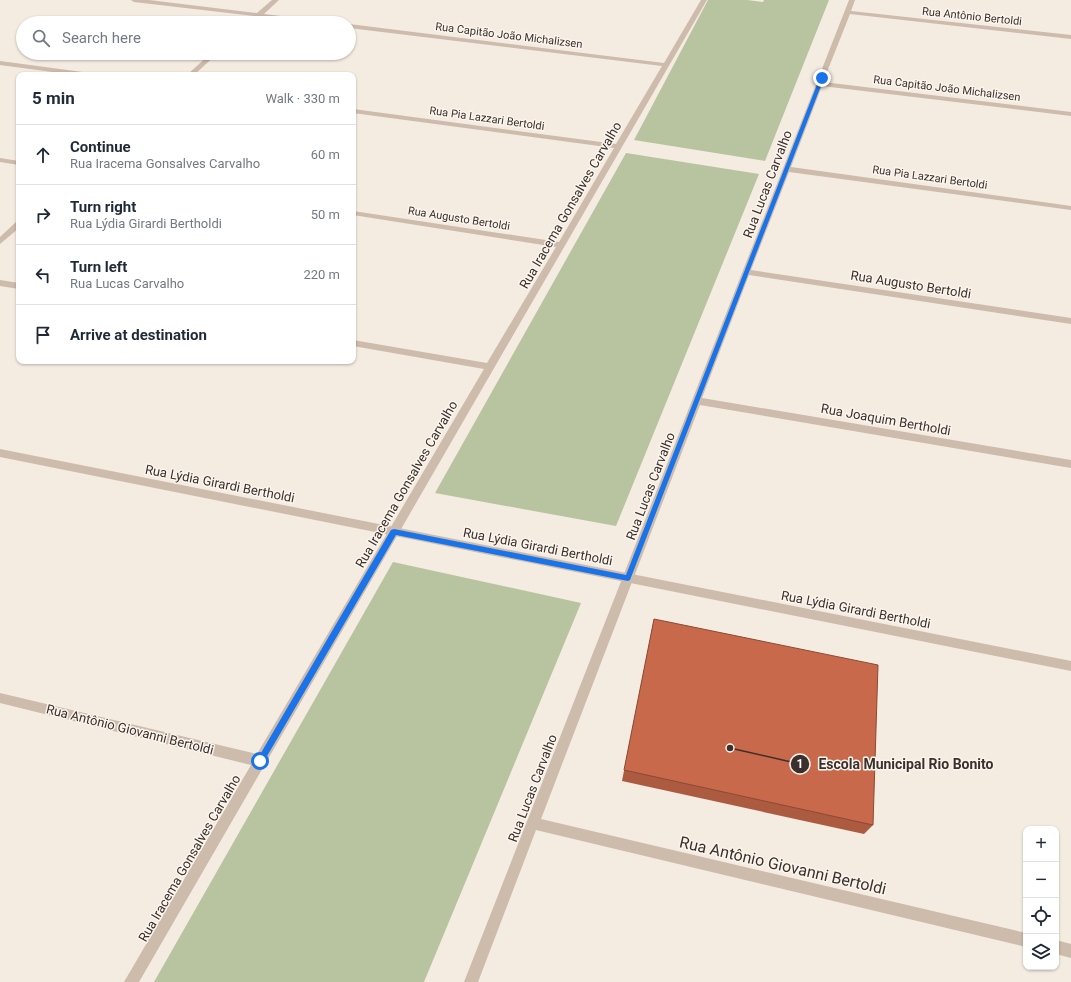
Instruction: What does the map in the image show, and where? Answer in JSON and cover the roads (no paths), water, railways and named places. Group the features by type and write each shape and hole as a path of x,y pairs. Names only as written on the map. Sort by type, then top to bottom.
{"street":[{"path":"134,0 267,16"},
{"path":"259,15 276,0"},
{"name":"Rua Iracema Gonsalves Carvalho","path":"131,982 704,0"},
{"name":"Rua Lucas Carvalho","path":"471,982 852,0"},
{"name":"Rua Antônio Bertoldi","path":"847,12 1071,37"},
{"name":"Rua Capitão João Michalizsen","path":"356,27 666,65"},
{"path":"194,72 208,60"},
{"path":"0,63 68,72"},
{"name":"Rua Capitão João Michalizsen","path":"820,84 1071,114"},
{"name":"Rua Pia Lazzari Bertoldi","path":"356,111 619,147"},
{"path":"0,160 16,163"},
{"name":"Rua Pia Lazzari Bertoldi","path":"786,169 1071,208"},
{"name":"Rua Augusto Bertoldi","path":"356,213 561,245"},
{"path":"0,241 16,227"},
{"name":"Rua Augusto Bertoldi","path":"746,272 1071,321"},
{"path":"0,283 16,286"},
{"path":"356,344 490,367"},
{"name":"Rua Joaquim Bertholdi","path":"697,401 1071,464"},
{"name":"Rua Lýdia Girardi Bertholdi","path":"0,453 1071,666"},
{"name":"Rua Antônio Giovanni Bertoldi","path":"0,698 260,761"},
{"name":"Rua Antônio Giovanni Bertoldi","path":"533,823 1023,939"},
{"path":"1059,948 1071,951"}],"place":[{"name":"Escola Municipal Rio Bonito","path":"730,748"}]}
